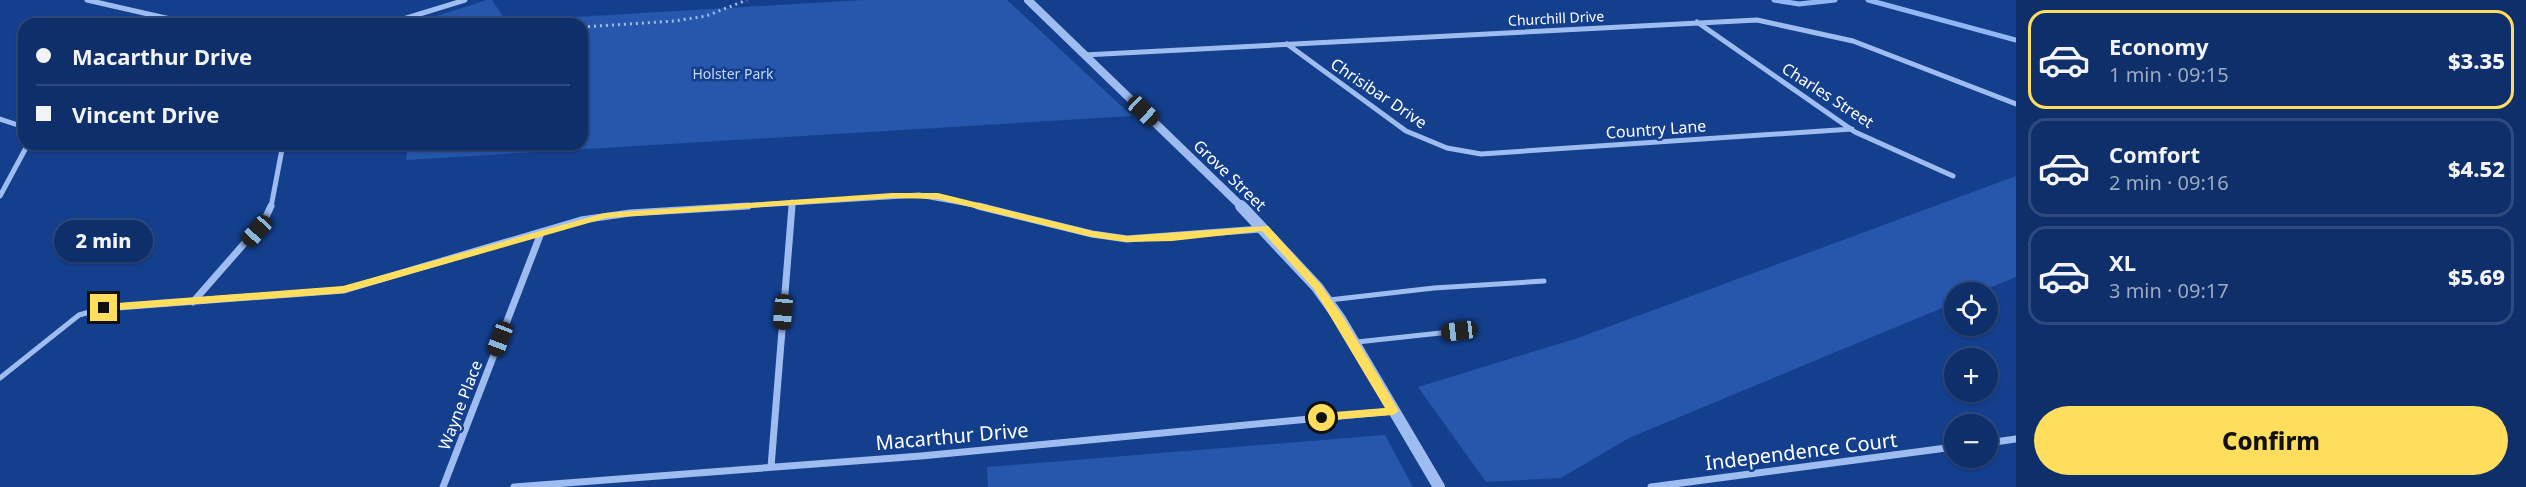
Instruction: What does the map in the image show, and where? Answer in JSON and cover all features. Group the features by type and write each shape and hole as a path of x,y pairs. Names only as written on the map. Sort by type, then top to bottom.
{"street":[{"path":"87,0 166,18"},
{"path":"406,18 465,0"},
{"name":"Grove Street","path":"1028,0 1264,228 1326,300 1439,487"},
{"name":"Churchill Drive","path":"1083,55 1757,20 1843,38 2016,104"},
{"name":"Charles Street","path":"1697,22 1852,129 1953,176"},
{"name":"Chrisibar Drive","path":"1287,44 1406,131 1432,143 1463,151"},
{"path":"0,118 18,125"},
{"name":"Country Lane","path":"1463,151 1497,154 1852,129"},
{"path":"0,196 25,150"},
{"path":"193,302 264,221 270,211 282,150"},
{"path":"104,308 344,290 605,215 792,202 910,195 938,196 1092,234 1127,239 1164,238 1264,228"},
{"path":"771,467 792,202"},
{"name":"Wayne Place","path":"443,487 541,233"},
{"name":"Macarthur Drive","path":"514,487 921,456 1393,411"},
{"path":"1998,442 2016,439"},
{"name":"Independence Court","path":"1651,487 1944,448"}],"lane":[{"path":"1326,300 1434,288 1544,281"},
{"path":"0,378 79,315 104,308"},
{"path":"1353,342 1459,331"}],"path":[{"path":"588,27 675,21 706,16 747,0"}],"green space":[{"name":"Holster Park","path":"492,0 504,18 430,18"},
{"name":"Holster Park","path":"864,0 1007,0 1132,116 588,149 588,18 557,18"},
{"name":"Holster Park","path":"407,150 571,150 406,160"},
{"path":"2016,176 2016,277 1998,284 1998,282 1944,282 1944,307 1629,438 1561,478 1486,482 1418,387 1578,338"},
{"path":"1385,435 1413,487 988,487 987,467"}],"waterway":[{"path":"1774,0 1799,4 1835,0"},
{"path":"1868,0 2016,40"}],"route":[{"path":"104,308 344,290 581,220 605,215 892,196 938,196 991,207 1092,234 1127,239 1172,238 1264,228 1317,287 1340,320 1393,411 1322,418"}]}
